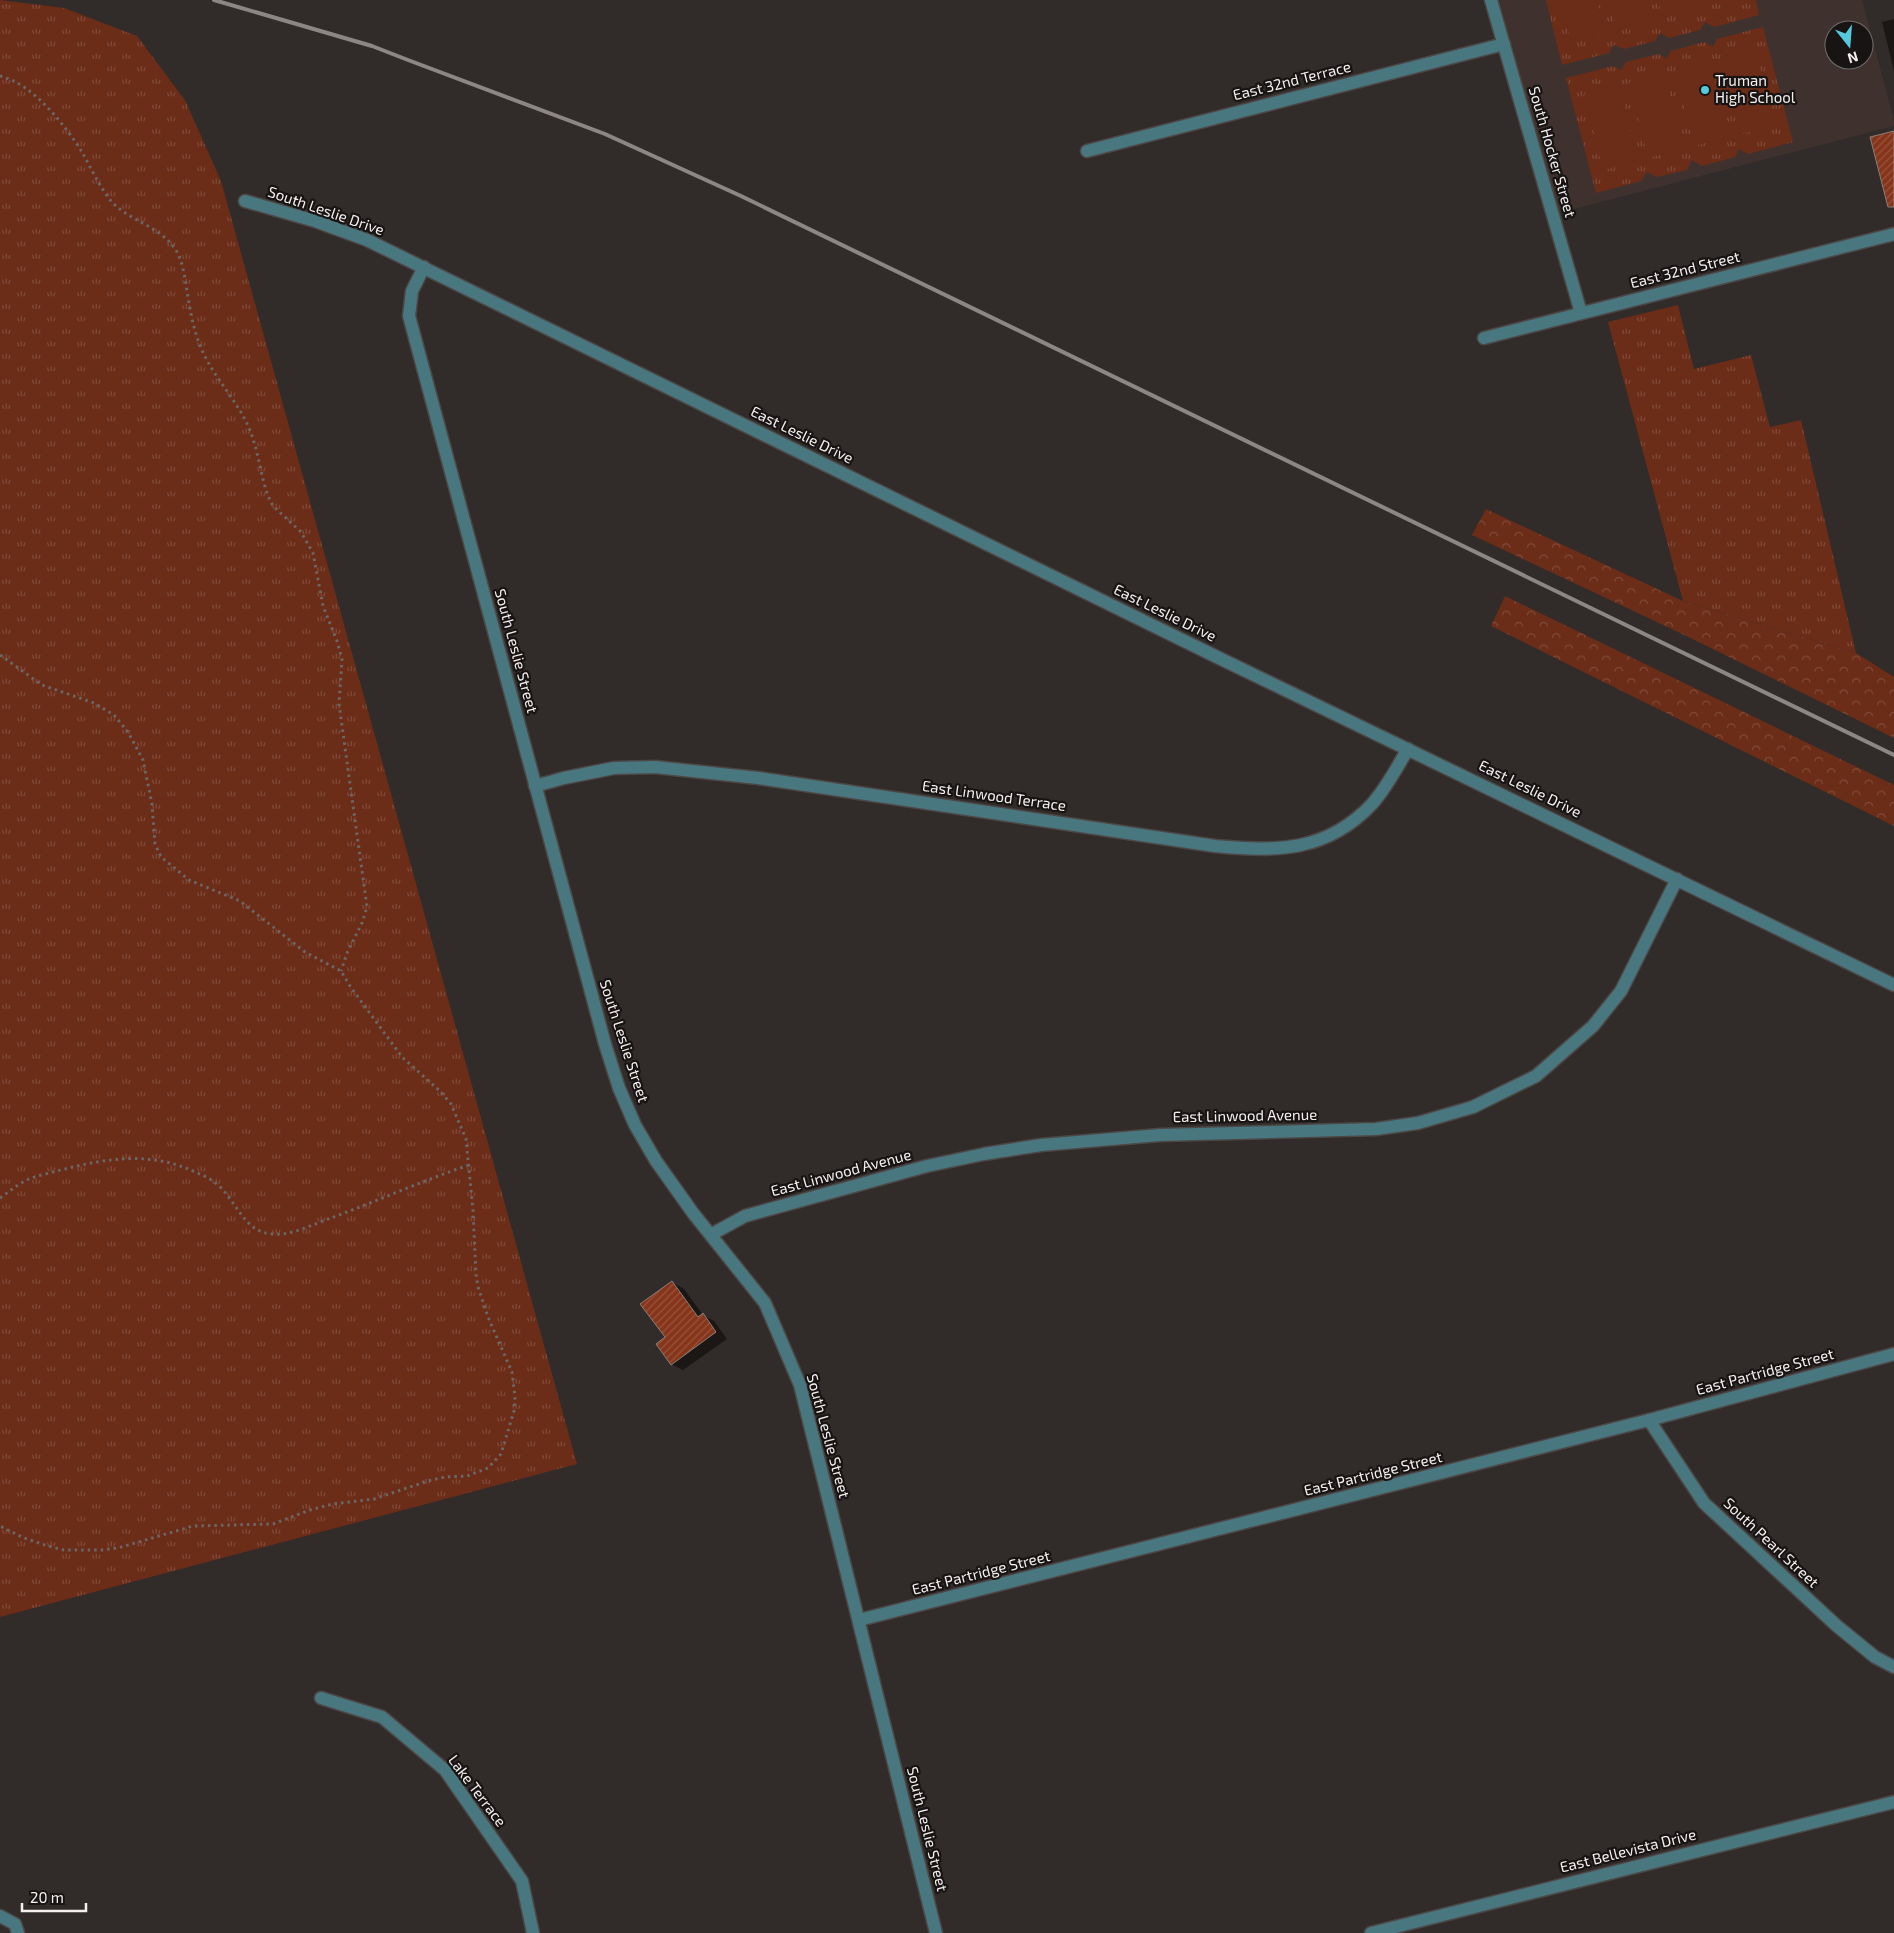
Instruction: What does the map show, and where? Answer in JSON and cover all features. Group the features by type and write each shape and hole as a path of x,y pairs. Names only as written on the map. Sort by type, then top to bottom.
{"street":[{"name":"South Hocker Street","path":"1492,0 1581,313"},
{"name":"East 32nd Terrace","path":"1087,150 1504,44"},
{"name":"South Leslie Drive","path":"245,201 315,221 367,240 424,267"},
{"name":"East 32nd Street","path":"1484,338 1894,234"},
{"name":"East Leslie Drive","path":"424,267 1210,653 1894,985"},
{"name":"South Leslie Street","path":"424,267 412,291 409,316 585,973 618,1088 635,1125 656,1162 693,1213 712,1234 765,1304 800,1385 936,1933"},
{"name":"East Linwood Terrace","path":"535,786 614,768 655,766 758,778 1215,846 1280,850 1324,838 1356,820 1373,803 1408,749"},
{"name":"East Linwood Avenue","path":"712,1234 745,1216 927,1166 984,1154 1040,1146 1160,1134 1376,1129 1418,1123 1473,1108 1536,1076 1593,1026 1621,991 1678,879"},
{"name":"East Partridge Street","path":"859,1620 1650,1420 1894,1354"},
{"name":"South Pearl Street","path":"1650,1420 1704,1503 1837,1626 1875,1657 1894,1667"},
{"name":"Lake Terrace","path":"321,1698 382,1717 445,1770 522,1881 533,1933"},
{"name":"East Bellevista Drive","path":"1371,1933 1894,1802"},
{"path":"0,1916 15,1924 18,1933"}],"path":[{"path":"0,76 16,81 39,99 70,135 113,202 160,232 174,248 182,264 194,327 200,345 207,361 249,428 269,498 273,506 302,532 313,553 323,606 342,659 339,711 359,862 366,899 362,923 347,953 341,971"},
{"path":"0,655 42,686 94,703 104,708 121,724 143,760 152,804 155,844 166,863 189,880 240,900 305,952 341,971 402,1057 441,1092 451,1104 466,1139 478,1287 488,1317 507,1358 514,1383 514,1411 501,1454 488,1468 467,1476 445,1477 374,1499 334,1504 310,1510 273,1524 193,1526 118,1548 102,1550 64,1550 24,1538 0,1526"},
{"path":"0,1198 16,1186 39,1176 80,1165 129,1157 146,1158 166,1161 202,1175 217,1184 243,1218 260,1232 282,1234 469,1165"}],"shaded area":[{"name":"Truman High School","path":"1499,0 1862,0 1867,20 1824,20 1824,70 1874,70 1874,45 1894,126 1558,213"}],"green space":[{"path":"0,0 64,8 137,36 185,100 221,181 577,1464 0,1617"},
{"path":"1546,0 1756,0 1759,15 1714,27 1705,22 1700,30 1669,38 1660,33 1655,41 1624,49 1614,45 1609,53 1562,65"},
{"path":"1560,0 1597,0 1605,32 1571,41"},
{"path":"1609,0 1645,0 1650,20 1616,29"},
{"path":"1658,0 1694,0 1696,9 1662,18"},
{"path":"1763,27 1793,142 1748,154 1739,149 1735,157 1702,166 1692,160 1687,170 1657,177 1647,172 1641,181 1596,193 1566,78 1613,66 1621,70 1626,62 1659,54 1666,59 1671,51 1704,42 1713,47 1717,39"},
{"path":"1756,50 1774,126 1740,134 1721,59"},
{"path":"1710,62 1729,137 1694,146 1675,70"},
{"path":"1664,74 1683,149 1648,158 1629,82"},
{"path":"1619,85 1637,161 1603,170 1584,94"},
{"path":"1678,305 1694,369 1751,355 1770,427 1801,420 1856,653 1683,601 1608,322"},
{"path":"1486,509 1683,601 1856,653 1894,677 1894,738 1676,631 1472,535"},
{"path":"1505,596 1894,785 1894,826 1491,626"}],"building":[{"path":"1894,131 1894,207 1888,207 1870,137"},
{"path":"672,1281 698,1317 703,1313 716,1332 671,1365 656,1344 665,1337 640,1304"}],"railway":[{"path":"214,0 372,46 605,134 741,196 1894,755"}],"place":[{"name":"Truman High School","path":"1705,90"}]}
